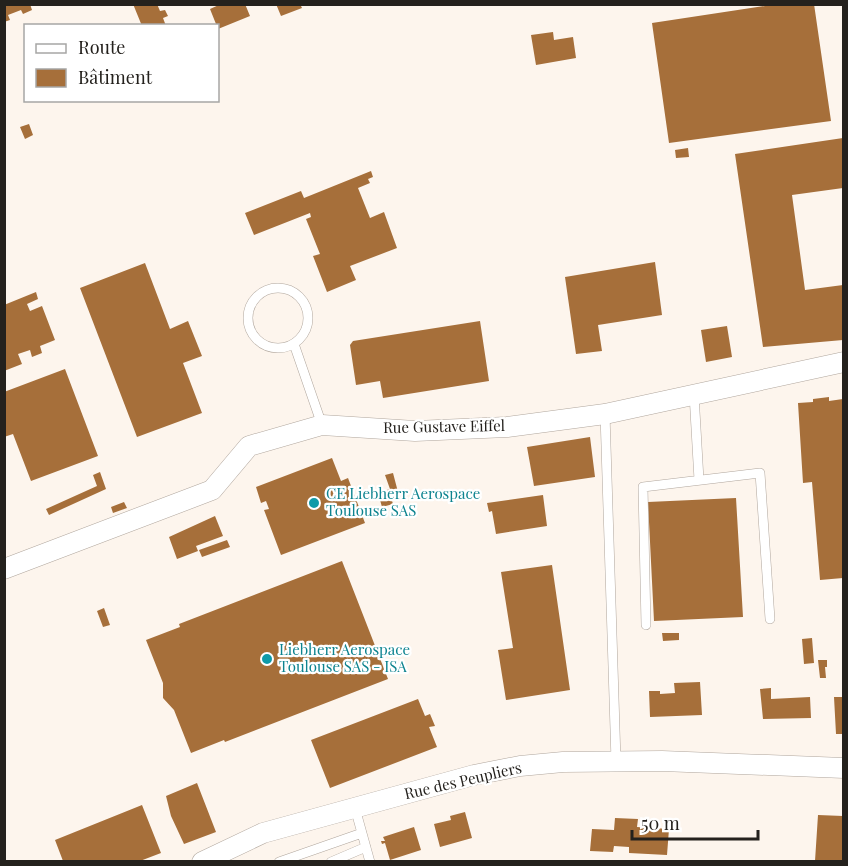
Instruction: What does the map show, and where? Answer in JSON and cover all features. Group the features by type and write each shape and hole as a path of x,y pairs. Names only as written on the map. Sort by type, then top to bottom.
{"street":[{"name":"Rue Gustave Eiffel","path":"4,569 212,490 249,446 322,425 415,431 507,426 605,414 843,362"},
{"name":"Rue des Peupliers","path":"202,861 263,833 474,775 520,766 616,761 843,768"}],"lane":[{"path":"276,288 286,289 304,301 308,324 302,337 294,344 277,348 267,346 255,337 250,328 248,316 254,299 262,292 276,288"},
{"path":"294,344 322,425"},
{"path":"694,394 699,480"},
{"path":"605,414 616,761"},
{"path":"646,625 643,487 760,473 770,619"},
{"path":"355,808 370,861"},
{"path":"279,861 362,833"},
{"path":"331,861 366,847"}],"building":[{"path":"4,4 30,4 32,10 23,14 21,10 8,15 10,20 4,22"},
{"path":"133,4 157,4 160,11 165,10 168,16 163,18 165,24 141,24"},
{"path":"221,4 245,4 250,16 219,29 219,24 216,24 210,9"},
{"path":"276,4 300,4 302,8 281,16"},
{"path":"778,4 814,4 831,121 669,143 652,23"},
{"path":"553,32 554,40 573,37 576,58 536,65 531,35"},
{"path":"29,124 33,135 25,139 20,127"},
{"path":"843,138 843,188 792,195 805,290 843,285 843,340 763,347 735,154"},
{"path":"688,148 689,157 676,158 675,150"},
{"path":"371,171 373,177 368,179 370,183 358,188 370,218 384,212 397,248 350,266 356,280 327,292 313,256 320,254 306,219 311,217 310,213 254,235 245,213 301,191 304,198"},
{"path":"655,262 662,315 598,325 602,351 576,354 565,277"},
{"path":"145,263 170,329 188,321 202,356 183,363 202,413 137,437 80,288"},
{"path":"36,292 38,299 27,304 30,311 42,306 55,340 40,346 42,353 32,357 30,350 18,354 22,364 4,371 4,305"},
{"path":"480,321 489,381 383,398 380,381 356,385 350,345 353,341"},
{"path":"727,326 732,357 706,362 701,330"},
{"path":"65,369 98,456 31,481 13,434 4,437 4,392"},
{"path":"829,397 829,401 843,399 843,578 820,580 812,482 803,483 798,403 813,402 813,399"},
{"path":"590,437 595,477 534,486 527,447"},
{"name":"CE Liebherr Aerospace Toulouse SAS","path":"332,458 341,481 348,478 365,523 281,555 264,510 269,509 266,501 261,503 256,487"},
{"path":"100,472 106,489 49,515 46,509 97,486 93,475"},
{"path":"393,473 398,492 390,494 393,504 382,507 378,493 390,489 385,475"},
{"path":"543,495 547,526 496,534 492,511 489,512 487,503"},
{"path":"736,498 743,617 654,621 648,502"},
{"path":"124,502 127,508 113,513 111,507"},
{"path":"215,516 223,536 196,546 198,551 177,559 169,537"},
{"path":"227,540 230,547 202,557 199,550"},
{"name":"Liebherr Aerospace Toulouse SAS - ISA","path":"342,561 388,679 191,753 174,710 163,698 163,683 146,640 180,627 179,624"},
{"path":"552,565 570,690 506,700 498,650 513,648 501,572"},
{"path":"104,608 110,625 103,627 97,611"},
{"path":"662,633 679,633 679,640 663,641"},
{"path":"812,638 814,663 804,664 802,639"},
{"path":"818,660 827,660 826,678 820,678"},
{"path":"700,682 702,715 650,717 649,691 660,691 660,694 675,693 674,683"},
{"path":"771,688 771,699 810,697 811,718 763,719 760,689"},
{"path":"834,697 842,697 843,734 836,734"},
{"path":"418,699 425,716 430,714 435,726 429,727 437,747 330,788 311,740"},
{"path":"197,783 216,832 184,844 171,816 166,796"},
{"path":"142,805 161,853 140,861 63,861 55,840"},
{"path":"465,812 472,838 440,847 434,824 451,820 450,816"},
{"path":"818,815 843,816 843,861 815,861"},
{"path":"615,818 638,819 637,827 669,829 667,855 629,853 629,847 614,846 613,852 590,851 592,829 614,830"},
{"path":"414,827 421,850 390,860 385,843 382,844 381,841 385,841 383,837"}],"place":[{"name":"CE Liebherr Aerospace Toulouse SAS","path":"314,503"},
{"name":"Liebherr Aerospace Toulouse SAS - ISA","path":"267,659"}]}
